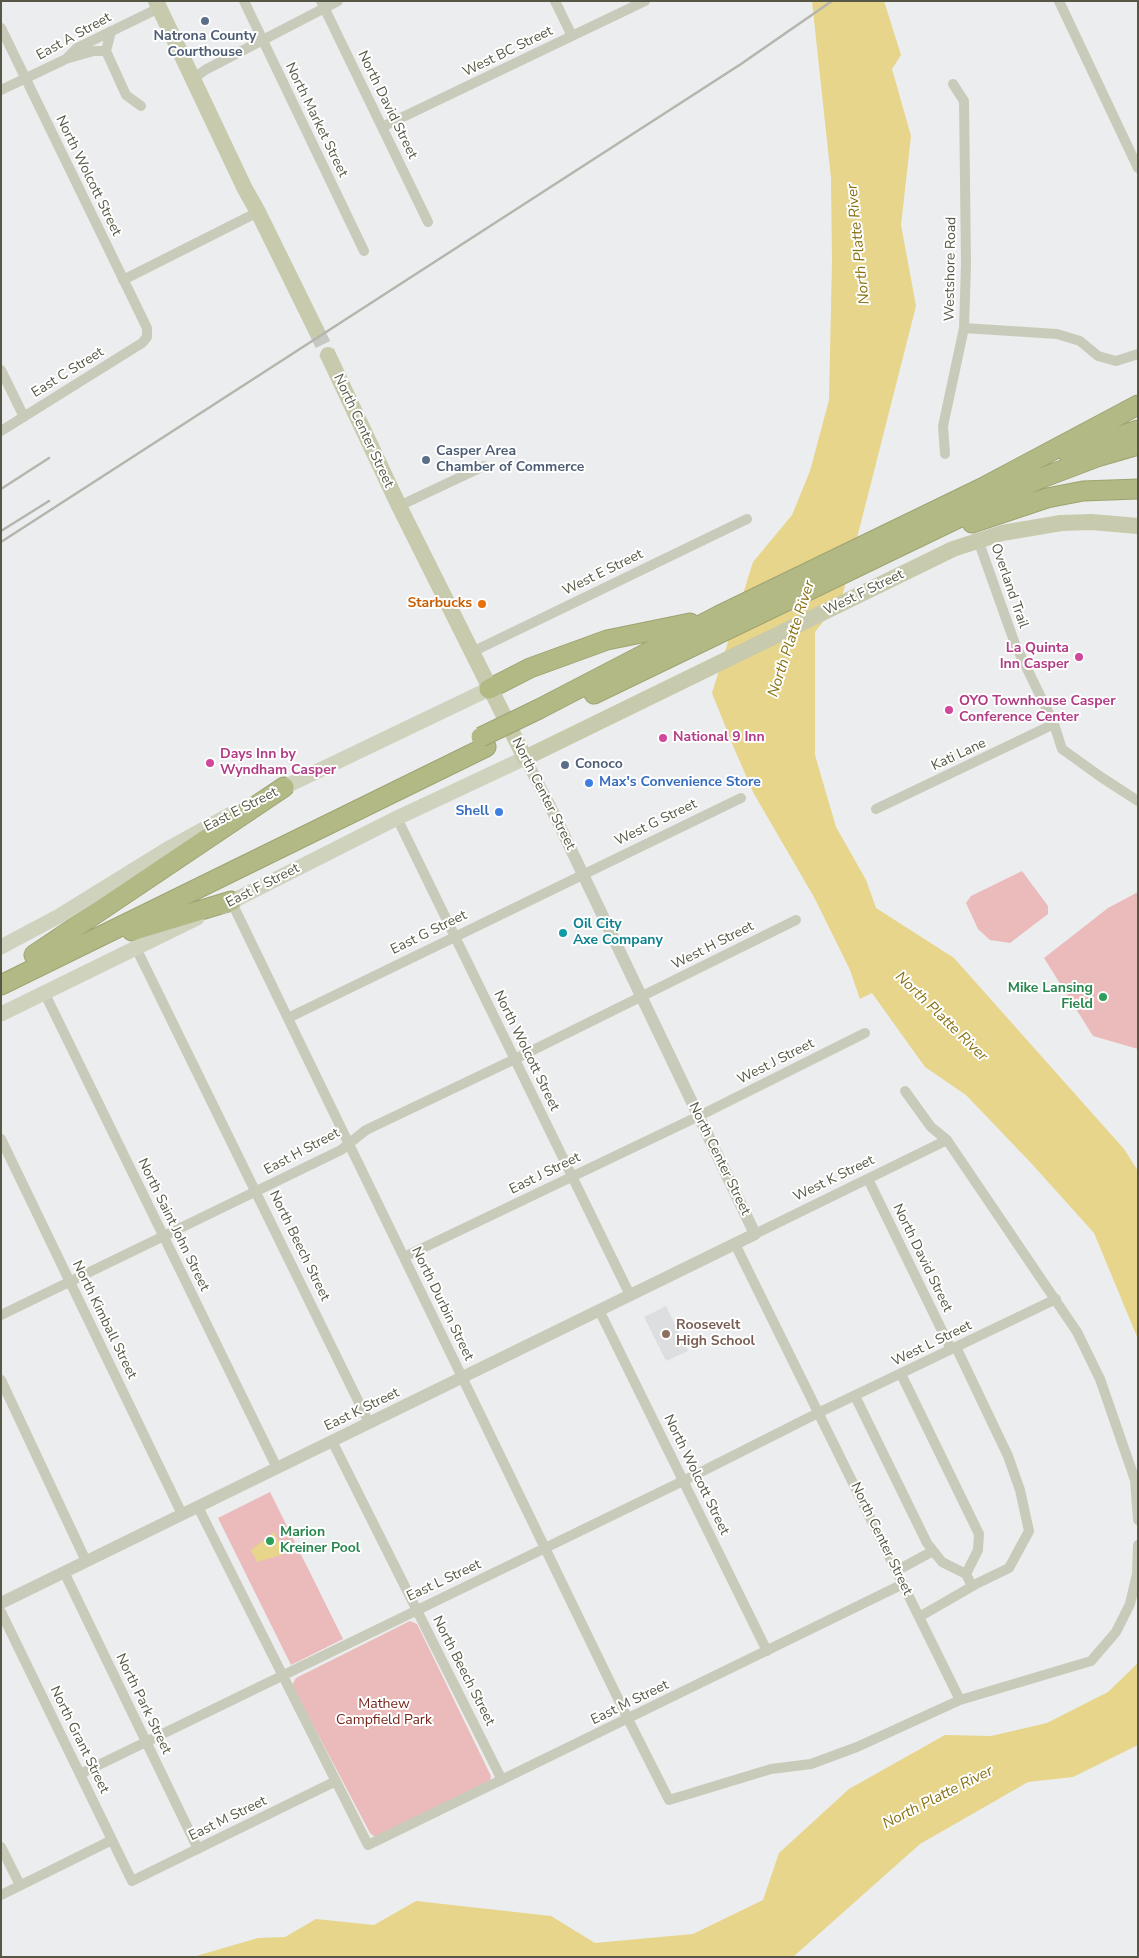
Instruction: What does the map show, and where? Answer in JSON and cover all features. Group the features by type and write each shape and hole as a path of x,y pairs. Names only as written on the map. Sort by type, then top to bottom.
{"highway":[{"path":"541,714 718,616 982,488 1138,405"},
{"path":"982,488 1060,456 1138,430"},
{"path":"37,961 541,714 712,637 1038,479 1097,457 1138,445"},
{"path":"884,555 1047,498 1090,491 1138,489"},
{"path":"489,689 530,668 607,640 718,616"},
{"path":"1,985 284,787"},
{"path":"1,971 232,901"}],"main road":[{"path":"158,5 244,189 258,212 316,330"},
{"name":"North Center Street","path":"328,355 399,506 525,758"},
{"name":"West F Street","path":"525,758 953,549 978,540 1031,526 1061,523 1099,523 1138,526"},
{"name":"East E Street","path":"1,947 61,915 173,846 284,787 489,689"},
{"name":"East F Street","path":"1,1014 45,994 397,818 525,758"}],"street":[{"name":"North Market Street","path":"244,1 364,251"},
{"path":"193,79 205,70 323,5 338,1"},
{"path":"555,1 572,36"},
{"name":"West BC Street","path":"382,127 645,1"},
{"path":"1059,1 1134,151 1138,168"},
{"name":"East A Street","path":"1,90 66,59 77,48 111,32 158,5"},
{"name":"North David Street","path":"323,5 428,222"},
{"name":"North Wolcott Street","path":"1,28 147,328 147,336"},
{"path":"111,32 106,51 126,94 141,106"},
{"path":"66,59 94,51 106,51"},
{"name":"Westshore Road","path":"945,454 943,426 964,328 966,264 964,101 954,84"},
{"path":"123,280 258,212"},
{"path":"964,328 1057,334 1080,341 1098,356 1116,361 1138,354"},
{"name":"East C Street","path":"1,431 142,343 147,336"},
{"path":"1,370 24,417"},
{"path":"399,506 484,466"},
{"name":"West E Street","path":"472,652 747,520"},
{"name":"Overland Trail","path":"978,540 1015,644 1054,724 1062,749 1138,801"},
{"name":"Kati Lane","path":"876,810 1054,724"},
{"name":"North Center Street","path":"525,758 755,1234"},
{"name":"West G Street","path":"582,874 741,798"},
{"name":"North Wolcott Street","path":"397,818 630,1295"},
{"name":"East G Street","path":"288,1018 582,874"},
{"name":"North Durbin Street","path":"232,901 669,1800 771,1769 811,1764 857,1747 960,1700"},
{"name":"West H Street","path":"642,997 796,920"},
{"name":"North Beech Street","path":"136,948 369,1423"},
{"name":"North Saint John Street","path":"45,994 277,1468"},
{"name":"East H Street","path":"1,1315 341,1150 366,1130 642,997"},
{"name":"West J Street","path":"699,1116 865,1033"},
{"path":"906,1091 931,1127 947,1140 1077,1332 1100,1379 1135,1480 1138,1520"},
{"name":"East J Street","path":"404,1257 699,1116"},
{"name":"North Kimball Street","path":"1,1139 182,1514"},
{"name":"West K Street","path":"735,1244 947,1140"},
{"name":"North David Street","path":"868,1179 1008,1456 1020,1490 1029,1531 1009,1568 972,1586 919,1617"},
{"name":"North Center Street","path":"735,1244 960,1700"},
{"name":"East K Street","path":"1,1603 735,1244"},
{"name":"West L Street","path":"818,1413 1056,1299"},
{"name":"North Wolcott Street","path":"599,1310 767,1651"},
{"path":"901,1374 979,1534 978,1550 966,1574"},
{"path":"1,1380 86,1561"},
{"path":"855,1396 927,1543 942,1562 966,1574 972,1586"},
{"name":"East L Street","path":"80,1774 282,1674 683,1481 818,1413"},
{"name":"North Beech Street","path":"332,1441 502,1780"},
{"path":"198,1507 336,1781"},
{"path":"960,1700 1091,1661 1116,1632 1130,1604 1137,1574 1138,1545"},
{"path":"896,1570 933,1551"},
{"name":"North Park Street","path":"64,1572 198,1849"},
{"name":"East M Street","path":"132,1881 336,1781 368,1845 903,1584"},
{"name":"North Grant Street","path":"1,1612 132,1881"},
{"path":"1,1894 112,1840"},
{"path":"1,1847 20,1885"}],"shaded area":[{"name":"Roosevelt High School","path":"666,1306 688,1351 666,1361 644,1317"}],"green space":[{"path":"1022,871 1048,906 1048,914 1010,943 990,940 978,929 966,903 971,896"},
{"name":"Mike Lansing Field","path":"1138,892 1138,1049 1093,1036 1044,958 1108,908"},
{"name":"Marion Kreiner Pool","path":"270,1492 343,1639 291,1665 218,1518"},
{"name":"Mathew Campfield Park","path":"410,1621 417,1624 491,1776 490,1781 375,1837 370,1833 292,1685 296,1678"}],"water":[{"name":"North Platte River","path":"812,1 884,1 901,55 892,69 911,136 901,225 916,306 842,597 815,632 815,755 836,827 866,880 876,908 954,958 1124,1149 1138,1171 1138,1339 1094,1233 966,1095 925,1067 872,993 860,999 850,970 814,897 754,794 712,693 753,562 792,515 810,471 829,400 832,260 831,178"},
{"name":"Marion Kreiner Pool","path":"274,1532 284,1554 257,1562 251,1550"},
{"name":"North Platte River","path":"1138,1663 1138,1745 1073,1777 1028,1782 920,1844 793,1957 193,1957 258,1938 285,1937 316,1919 374,1925 416,1901 551,1916 595,1943 693,1934 763,1900 779,1853 849,1789 945,1735 991,1736 1047,1723 1108,1692"}],"tunnel":[{"path":"316,330 328,355"}],"railway":[{"path":"1,542 741,64 832,1"},
{"path":"1,489 49,458"},
{"path":"1,531 49,501"}],"place":[{"name":"Natrona County Courthouse","path":"205,21"},
{"name":"Casper Area Chamber of Commerce","path":"426,460"},
{"name":"Starbucks","path":"482,604"},
{"name":"La Quinta Inn Casper","path":"1079,657"},
{"name":"OYO Townhouse Casper Conference Center","path":"949,710"},
{"name":"National 9 Inn","path":"663,738"},
{"name":"Days Inn by Wyndham Casper","path":"210,763"},
{"name":"Conoco","path":"565,765"},
{"name":"Max's Convenience Store","path":"589,783"},
{"name":"Shell","path":"499,812"},
{"name":"Oil City Axe Company","path":"563,933"},
{"name":"Mike Lansing Field","path":"1103,997"},
{"name":"Roosevelt High School","path":"666,1334"},
{"name":"Marion Kreiner Pool","path":"270,1541"}]}
